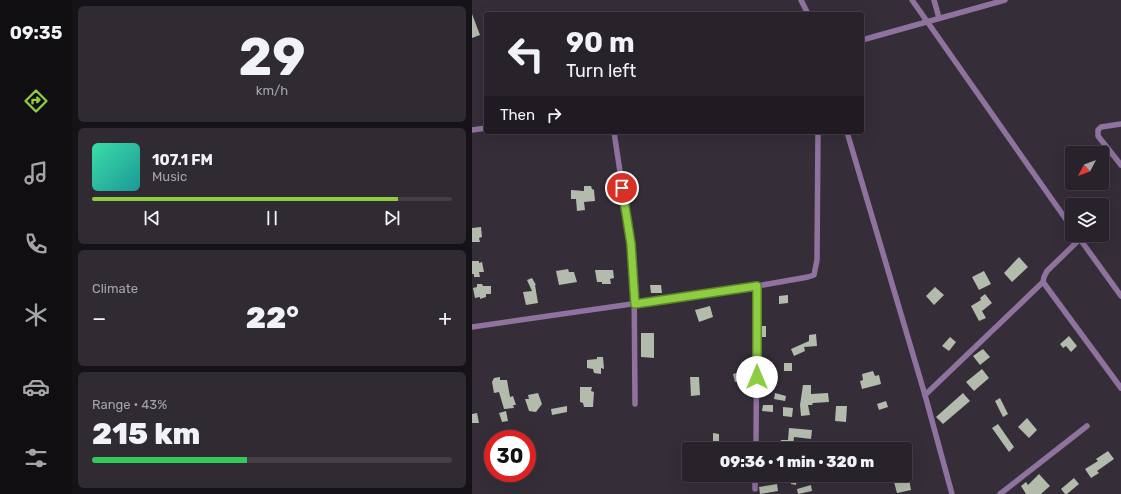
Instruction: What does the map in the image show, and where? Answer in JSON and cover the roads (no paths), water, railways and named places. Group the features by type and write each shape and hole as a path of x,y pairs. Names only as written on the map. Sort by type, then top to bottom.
{"street":[{"path":"801,0 807,12"},
{"path":"912,0 1065,218"},
{"path":"934,0 939,18"},
{"path":"864,39 1005,0"},
{"path":"1121,124 1101,127 1098,130 1098,136 1121,165"},
{"path":"472,130 484,128"},
{"path":"614,134 631,244 635,304 635,404"},
{"path":"472,327 757,286 814,275 816,269 818,134"},
{"path":"848,134 925,395 952,494"},
{"path":"925,395 1043,282 1047,271 1073,242"},
{"path":"1082,242 1121,296"},
{"path":"1043,282 1121,388"},
{"path":"756,442 757,286"},
{"path":"1000,494 1087,426"},
{"path":"755,482 755,489"}]}
